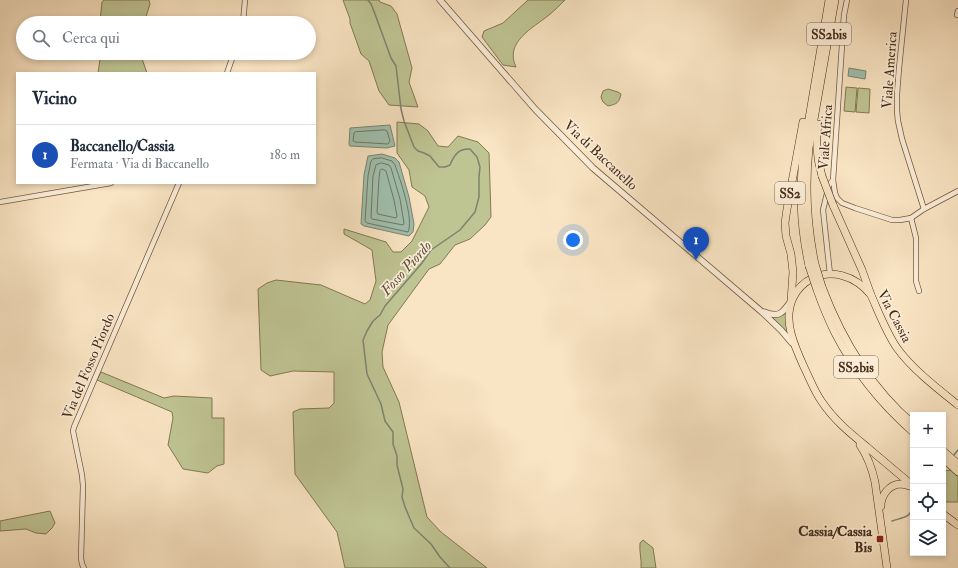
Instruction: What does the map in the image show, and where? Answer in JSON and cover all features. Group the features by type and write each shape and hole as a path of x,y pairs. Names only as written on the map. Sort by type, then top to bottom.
{"main road":[{"name":"SS2bis","path":"829,0 807,170 807,200 812,265 834,332 863,378 884,403 910,429"},
{"name":"SS2bis","path":"820,68 836,0"},
{"name":"SS2","path":"817,88 819,108 817,131 818,162 833,205 862,270 871,295"},
{"name":"SS2","path":"817,88 807,106 798,147 785,223 793,272 789,311 791,334 795,347 821,401 853,436 910,484"},
{"name":"Via Cassia","path":"791,301 798,290 809,280 821,275 840,275 851,279 866,289 871,295 891,338 904,357 958,405"},
{"name":"SS2bis","path":"819,288 840,330 868,375 887,399 910,421"},
{"name":"SS2","path":"853,436 869,460 875,482 887,568"},
{"path":"946,457 957,466"},
{"name":"SS2","path":"880,516 882,497 885,492 890,488 901,484 910,486"},
{"path":"946,516 958,524"}],"street":[{"path":"243,16 245,0"},
{"name":"Via di Baccanello","path":"440,0 535,109 593,168 762,312 781,330 795,347"},
{"name":"Viale Africa","path":"830,274 823,210 829,185 833,180 844,15 847,0"},
{"name":"Viale America","path":"906,0 898,68 897,111 902,139 924,209"},
{"path":"227,72 232,60"},
{"path":"833,180 835,193 837,198 842,203 892,220 911,218 924,209 958,191"},
{"path":"0,202 105,184"},
{"name":"Via del Fosso Piordo","path":"84,568 81,558 83,486 73,431 178,184"},
{"path":"911,218 916,238 916,281 919,290"},
{"path":"762,312 779,314 785,310 791,301"}],"green space":[{"path":"104,0 149,0 150,4 146,16 101,16 102,2"},
{"path":"343,0 379,0 380,2 391,6 397,14 412,68 409,82 418,107 389,105 379,91 369,61 361,54"},
{"path":"528,0 565,0 549,15 522,36 514,50 513,58 516,67 503,65 482,37 484,31 503,23"},
{"path":"100,60 142,60 147,72 98,72"},
{"path":"846,87 857,88 855,112 844,111"},
{"path":"858,88 870,89 869,113 856,112"},
{"path":"608,89 621,94 617,103 614,105 608,106 603,102 601,97 603,91"},
{"path":"397,122 419,124 428,131 438,146 448,147 458,136 478,142 489,153 491,217 470,239 455,245 440,264 429,269 388,325 382,352 383,367 399,402 427,517 441,532 487,568 345,568 337,532 295,474 293,412 300,409 329,408 334,403 334,372 293,371 270,376 261,370 258,289 267,283 276,280 321,285 365,304 370,300 376,281 372,250 344,234 344,229 386,242 393,252 401,252 412,241 429,207 425,196 412,187 409,170 397,153"},
{"path":"786,312 786,323 790,338 771,316 776,317 783,315"},
{"path":"101,372 164,398 174,396 212,398 212,418 224,418 224,464 217,466 208,473 183,469 168,445 173,418 172,412 97,380"},
{"path":"951,470 958,476 958,502 946,502 946,471"},
{"path":"50,511 55,523 46,534 36,533 26,529 0,531 0,521"},
{"path":"643,540 653,548 656,568 641,568 640,543"}],"water":[{"path":"849,68 866,71 865,79 848,76"},
{"path":"390,125 395,146 387,148 350,146 349,144 350,128"},
{"path":"382,154 395,158 399,162 409,197 414,224 413,232 409,236 364,226 361,224 364,175 368,156"}],"waterway":[{"name":"Fosso Piordo","path":"368,0 375,14 391,58 396,66 401,109 414,147 418,151 430,156 439,167 450,165 457,153 470,149 477,157 480,167 479,197 475,212 460,230 431,250 422,263 385,306 380,315 373,321 363,340 367,374 381,404 385,421 393,432 393,444 397,456 397,465 403,489 402,497 405,507 414,528 431,544 450,568"},
{"path":"953,456 958,450"},
{"path":"892,521 903,518 910,514"}],"place":[{"name":"Baccanello/Cassia","path":"696,260"},
{"name":"Cassia/Cassia Bis","path":"880,539"}]}
